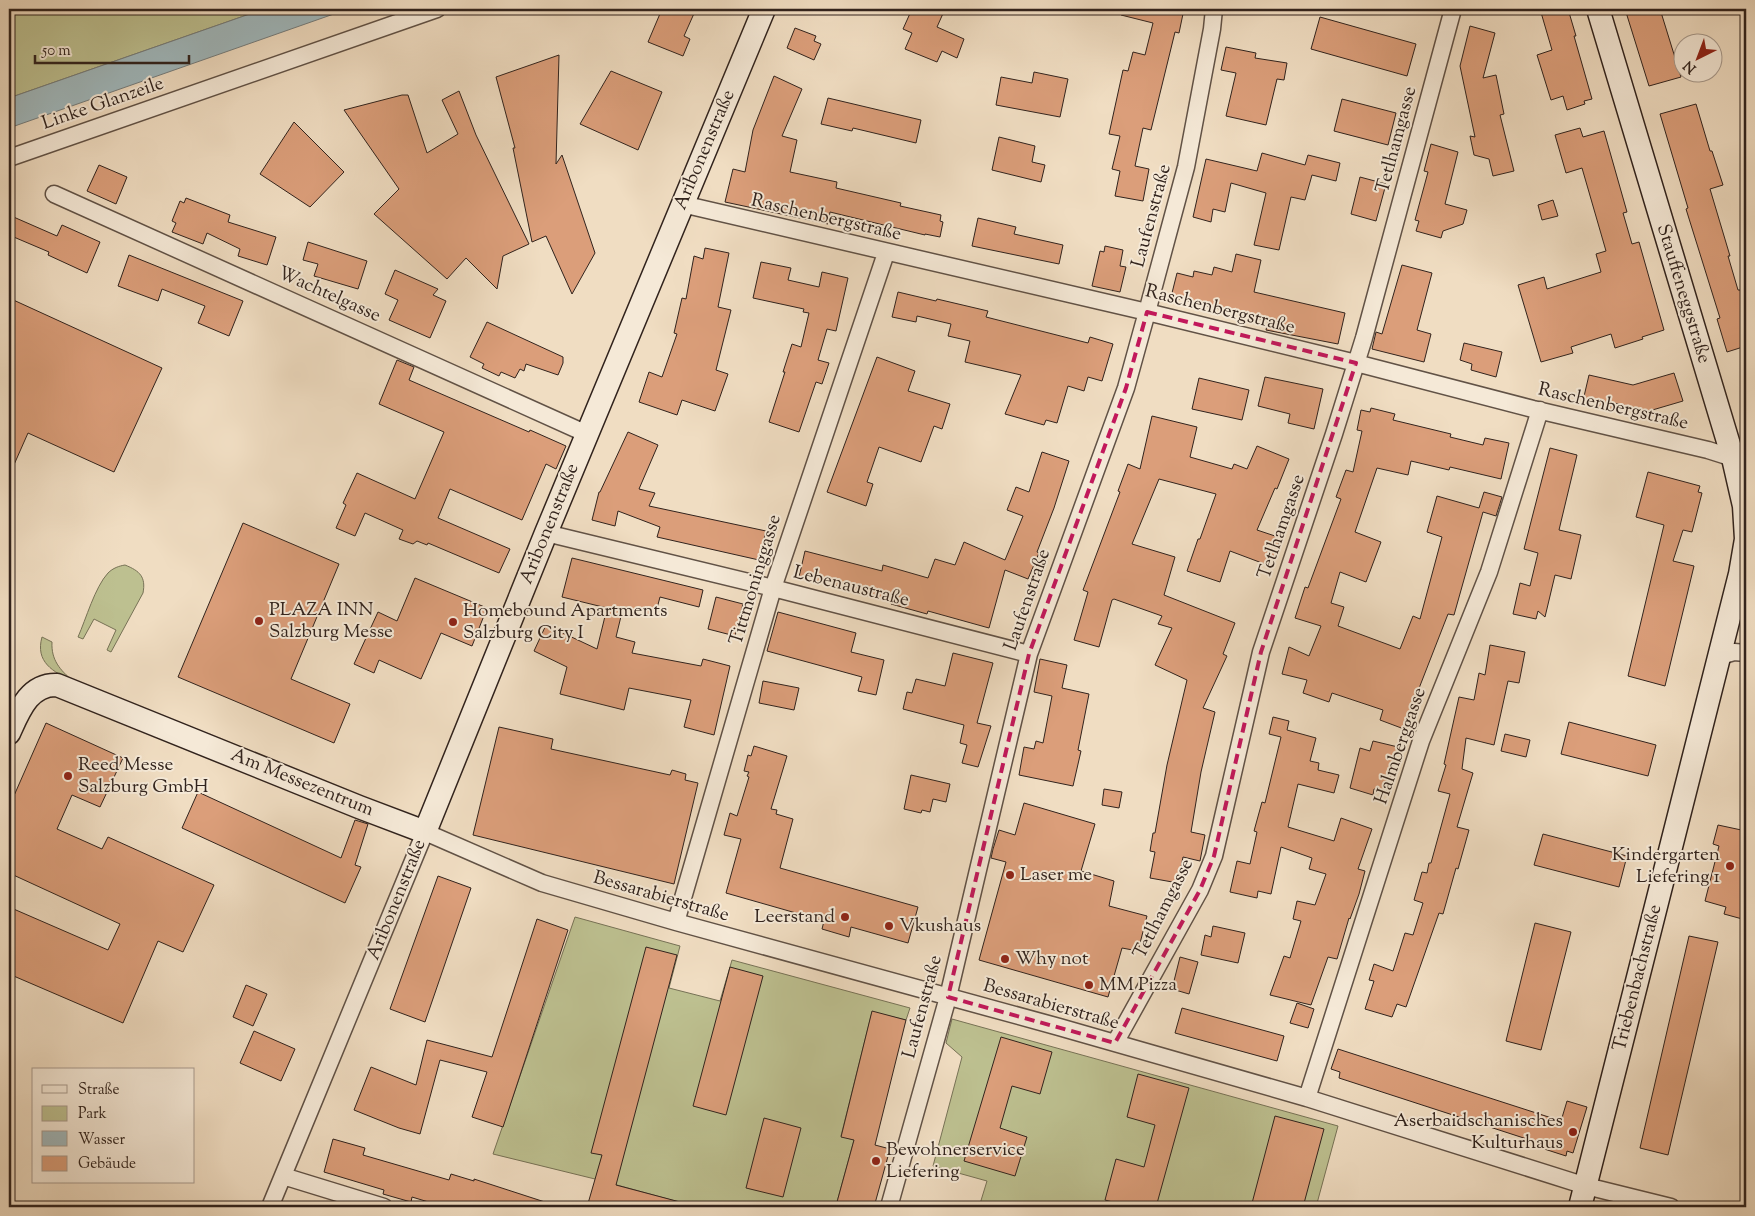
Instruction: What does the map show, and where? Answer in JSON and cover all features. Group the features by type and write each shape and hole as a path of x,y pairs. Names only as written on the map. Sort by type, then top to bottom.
{"street":[{"name":"Linke Glanzeile","path":"9,158 437,9"},
{"name":"Aribonenstraße","path":"270,1207 546,533 764,9"},
{"name":"Laufenstraße","path":"889,1207 948,996 1029,654 1126,388 1147,312 1186,167 1212,29 1214,9"},
{"name":"Tetlhamgasse","path":"1115,1043 1200,890 1214,856 1261,652 1356,363 1452,9"},
{"name":"Stauffeneggstraße","path":"1598,9 1739,460 1746,539 1743,576"},
{"name":"Wachtelgasse","path":"54,194 587,434"},
{"name":"Raschenbergstraße","path":"682,204 886,253 1147,312 1708,450 1739,460"},
{"name":"Tittmoninggasse","path":"676,922 773,588 886,253"},
{"name":"Halmberggasse","path":"1307,1098 1421,741 1490,572 1540,410"},
{"name":"Lebenaustraße","path":"546,533 773,588 1029,654"},
{"name":"Triebenbachstraße","path":"1580,1207 1677,817 1743,576"},
{"path":"1720,656 1734,652 1746,653"},
{"name":"Am Messezentrum","path":"9,733 20,708 38,689 47,685 57,685 425,832"},
{"name":"Bessarabierstraße","path":"425,832 542,883 1307,1098 1586,1186 1671,1207"},
{"path":"283,1176 384,1207"}],"highlighted area":[{"path":"1147,312 1356,363 1261,652 1214,856 1200,890 1115,1043 948,997 1029,654 1126,388"}],"green space":[{"path":"9,9 264,9 9,98"},
{"path":"125,565 141,575 144,587 143,593 111,652 107,650 116,630 94,619 83,639 78,637 103,579 112,570"},
{"path":"42,637 52,642 53,654 57,664 73,681 53,670 43,660 41,653"},
{"path":"575,917 680,946 669,988 720,1001 732,960 910,1008 906,1020 872,1012 841,1136 854,1140 837,1202 856,1207 697,1207 493,1154"},
{"path":"952,1019 1338,1126 1316,1207 979,1207 987,1181 933,1166 962,1057 946,1043"}],"water":[{"path":"264,9 348,9 9,128 9,98"}],"building":[{"path":"662,9 696,9 684,36 690,39 683,56 648,42"},
{"path":"912,9 945,9 937,27 964,39 957,58 942,51 937,62 905,49 912,33 903,29"},
{"path":"1122,9 1184,9 1179,33 1175,32 1151,130 1143,128 1135,166 1149,169 1143,201 1115,196 1120,171 1112,169 1120,136 1109,134 1123,70 1128,71 1133,52 1145,55 1153,23 1121,15"},
{"path":"1540,9 1568,9 1592,99 1584,101 1585,104 1567,110 1563,96 1551,100 1537,55 1552,50"},
{"path":"1625,9 1660,9 1672,48 1672,80 1649,86"},
{"path":"1320,17 1416,44 1407,76 1311,49"},
{"path":"1470,26 1495,33 1483,78 1496,75 1504,114 1500,115 1514,171 1493,176 1489,159 1474,155 1470,136 1475,137 1460,66"},
{"path":"795,28 816,36 814,41 821,44 814,60 787,48"},
{"path":"1226,47 1256,53 1255,58 1287,63 1284,80 1277,79 1266,125 1226,116 1236,73 1221,70"},
{"path":"559,55 556,164 562,155 595,253 572,294 546,236 532,242 513,148 515,148 496,77"},
{"path":"611,71 662,92 638,150 580,124"},
{"path":"1034,72 1068,79 1060,117 996,105 1001,77 1032,83"},
{"path":"774,76 802,89 782,136 797,140 790,172 837,182 836,188 901,203 900,206 941,215 940,221 943,222 940,237 830,212 828,224 725,202 733,169 745,172 753,130"},
{"path":"459,91 476,135 529,244 503,256 497,289 466,258 447,279 374,214 399,189 344,110 408,95 427,153 458,134 442,100"},
{"path":"828,98 921,120 916,143 853,128 852,131 821,124"},
{"path":"1342,99 1396,113 1388,145 1334,131"},
{"path":"1696,104 1710,151 1712,151 1723,185 1710,189 1738,290 1741,292 1746,291 1746,346 1727,352 1717,319 1720,318 1686,209 1688,208 1660,114"},
{"path":"294,122 344,172 310,207 260,174"},
{"path":"1580,128 1583,137 1604,131 1627,212 1623,213 1632,244 1639,242 1664,330 1615,348 1611,334 1571,347 1573,353 1541,362 1518,285 1544,277 1547,289 1601,272 1596,254 1606,251 1582,168 1566,173 1555,135"},
{"path":"999,137 1035,146 1032,162 1045,165 1041,182 992,170"},
{"path":"1431,144 1458,152 1445,204 1467,210 1463,224 1443,231 1441,238 1416,231 1419,221 1415,220 1428,172 1424,171"},
{"path":"1262,153 1305,165 1308,155 1340,163 1336,181 1312,175 1305,200 1291,197 1279,250 1254,245 1266,193 1231,183 1225,212 1213,209 1211,222 1193,217 1206,159 1257,171"},
{"path":"99,165 127,177 116,204 87,191"},
{"path":"1360,177 1386,184 1376,221 1351,214"},
{"path":"186,198 230,215 228,222 276,237 267,265 238,256 240,249 207,233 203,244 172,232 176,223 172,221 180,201 184,203"},
{"path":"1553,200 1558,216 1542,220 1538,205"},
{"path":"9,215 57,236 62,225 100,242 87,273 48,255 49,252 9,235"},
{"path":"978,218 1016,227 1014,234 1063,245 1059,264 972,246"},
{"path":"308,242 367,261 358,289 314,276 318,264 303,260"},
{"path":"1105,246 1123,250 1120,266 1126,267 1120,292 1092,286 1100,251 1104,252"},
{"path":"705,248 729,253 718,307 731,310 716,370 728,374 715,411 682,400 677,415 639,402 649,372 662,377 677,334 674,333 682,298 686,299 694,256 703,259"},
{"path":"1236,254 1261,260 1254,292 1345,313 1338,344 1266,330 1268,321 1171,297 1177,273 1193,277 1194,271 1212,275 1214,267 1232,272"},
{"path":"129,255 243,301 229,336 198,323 205,306 162,289 158,301 118,286"},
{"path":"761,262 791,268 788,280 819,287 822,272 848,278 836,331 827,329 818,360 829,363 822,384 816,382 799,432 769,422 792,344 801,347 809,313 803,312 804,309 753,298"},
{"path":"1402,265 1432,273 1417,330 1431,334 1424,362 1372,349 1376,332 1382,334"},
{"path":"395,270 438,289 433,295 446,301 430,338 389,320 398,300 385,294"},
{"path":"898,292 988,311 986,317 1088,343 1090,337 1113,344 1102,381 1088,377 1084,391 1068,386 1057,423 1046,420 1044,425 1005,414 1021,375 965,362 970,341 948,336 951,324 917,316 916,322 892,317"},
{"path":"9,298 162,368 114,472 28,433 9,476"},
{"path":"487,322 563,357 563,363 558,375 526,364 524,371 520,369 515,378 501,372 499,376 482,368 484,364 470,357"},
{"path":"1464,343 1502,352 1496,377 1471,370 1472,364 1460,360"},
{"path":"877,357 915,371 908,391 950,404 942,429 934,426 921,462 879,447 867,482 873,484 866,506 827,492"},
{"path":"397,360 414,367 409,380 566,446 556,469 546,464 522,520 450,489 438,518 510,549 499,573 428,543 427,545 417,541 413,544 399,539 403,530 365,513 355,536 336,528 346,505 343,503 357,473 415,499 444,432 379,404"},
{"path":"1674,373 1683,401 1649,411 1614,403 1611,412 1582,405 1589,375 1633,385"},
{"path":"1265,377 1323,389 1314,429 1288,423 1290,414 1258,406"},
{"path":"1199,378 1249,390 1242,420 1192,409"},
{"path":"1371,408 1395,414 1393,420 1451,434 1450,437 1483,445 1485,438 1509,443 1501,479 1450,467 1449,470 1411,461 1408,475 1377,468 1355,532 1381,542 1366,582 1340,572 1331,603 1344,607 1338,626 1400,649 1413,616 1420,619 1442,537 1427,532 1437,496 1479,508 1484,492 1502,497 1496,516 1483,512 1454,615 1448,614 1416,696 1418,697 1410,722 1407,721 1404,729 1380,720 1383,710 1332,693 1329,702 1303,693 1307,680 1282,674 1289,647 1309,656 1321,626 1295,618 1305,587 1308,588 1341,499 1336,497 1346,470 1353,472 1362,431 1357,430 1361,410 1370,412"},
{"path":"1152,416 1197,427 1190,457 1232,469 1234,464 1247,469 1257,446 1289,459 1257,530 1281,538 1270,566 1230,551 1220,582 1187,571 1216,494 1159,479 1132,544 1175,557 1164,595 1235,623 1223,654 1227,656 1203,708 1215,712 1201,772 1191,832 1205,835 1200,861 1183,857 1178,883 1150,878 1155,852 1150,851 1153,833 1155,833 1167,765 1187,680 1155,665 1172,628 1158,624 1162,616 1114,599 1112,600 1099,647 1074,640 1088,592 1083,590 1120,492 1118,491 1128,464 1140,469"},
{"path":"628,432 658,445 639,489 655,493 649,506 766,531 759,560 657,537 660,527 618,511 615,526 592,520 599,492"},
{"path":"1550,448 1577,455 1559,530 1581,535 1571,579 1555,575 1545,617 1538,611 1536,619 1513,614 1520,583 1530,586 1538,553 1524,549"},
{"path":"1042,452 1069,461 1037,552 1039,553 1028,579 1005,570 989,628 928,611 927,614 891,604 892,602 849,591 849,589 799,577 805,551 882,571 883,565 928,578 935,559 955,565 964,542 1005,560 1023,516 1007,510 1016,487 1029,492"},
{"path":"1648,472 1700,486 1698,492 1702,493 1692,532 1683,530 1673,561 1694,566 1665,686 1628,676 1664,525 1636,517"},
{"name":"PLAZA INN Salzburg Messe","path":"243,523 339,564 291,679 350,704 334,743 178,677"},
{"path":"572,558 703,590 699,607 660,597 655,616 623,608 616,637 635,642 632,653 701,666 703,659 730,666 714,735 684,727 691,700 629,688 624,710 560,694 567,667 534,651 546,625 597,649 607,608 562,597"},
{"path":"415,578 487,608 472,646 441,633 421,679 379,660 374,673 354,664 378,612 397,621"},
{"path":"716,597 743,604 735,636 708,629"},
{"path":"778,612 856,633 851,652 884,660 876,695 858,691 862,677 767,651"},
{"path":"1490,645 1525,652 1519,683 1508,681 1494,745 1466,738 1462,769 1473,773 1457,827 1469,830 1443,914 1439,913 1406,1007 1397,1004 1392,1017 1365,1009 1374,981 1369,980 1374,964 1393,971 1405,933 1413,935 1423,903 1414,900 1422,872 1427,873 1429,863 1431,863 1450,794 1438,791 1446,765 1444,764 1459,697 1474,700 1479,673 1485,675"},
{"path":"953,653 993,663 977,723 991,726 978,767 962,763 967,745 960,743 964,725 903,709 907,692 912,693 916,679 945,686"},
{"path":"1040,659 1067,665 1062,688 1089,694 1078,750 1081,751 1073,786 1019,775 1024,747 1034,749 1036,741 1043,743 1052,696 1034,692"},
{"path":"763,681 799,688 794,710 759,703"},
{"path":"1273,717 1289,721 1287,730 1316,738 1310,761 1319,763 1318,770 1339,775 1334,793 1298,784 1288,827 1334,841 1341,818 1372,829 1358,869 1365,871 1359,894 1349,918 1337,959 1328,957 1311,1005 1270,995 1284,956 1290,958 1301,921 1293,919 1297,901 1315,905 1326,874 1309,869 1312,858 1281,847 1271,894 1258,891 1257,898 1230,892 1237,861 1250,864 1257,832 1254,831 1262,802 1265,803 1281,737 1269,734"},
{"path":"1569,722 1656,745 1648,776 1561,754"},
{"path":"46,723 123,758 100,807 72,795 57,829 102,849 108,837 214,885 183,952 158,941 123,1023 9,974 9,907 108,950 120,924 9,873 9,807"},
{"path":"499,727 553,739 551,749 670,775 672,770 686,774 685,780 698,783 674,884 473,835"},
{"path":"1505,734 1530,740 1526,757 1501,751"},
{"path":"1373,741 1398,747 1386,792 1374,789 1373,795 1350,788 1360,748 1370,751"},
{"path":"754,746 787,756 771,809 777,810 776,814 793,819 780,868 918,907 908,943 851,927 849,937 822,929 824,921 726,893 741,839 724,835 730,813 737,816 749,777 747,776 749,772 744,771 748,755 751,756"},
{"path":"911,775 950,784 946,802 933,799 930,812 922,810 921,813 904,809"},
{"path":"1104,789 1122,792 1119,808 1102,805"},
{"path":"198,792 341,858 355,820 368,824 355,865 361,867 345,903 182,828"},
{"path":"1024,803 1095,824 1081,871 1114,881 1109,906 1147,916 1138,951 1122,948 1108,997 979,960 1006,862 991,858 993,849 999,830 1015,835"},
{"name":"Kindergarten Liefering 1","path":"1718,825 1746,831 1746,920 1724,914 1726,907 1705,901 1719,846 1713,844"},
{"path":"1543,834 1627,856 1619,887 1534,865"},
{"path":"438,876 471,888 425,1022 390,1009"},
{"path":"537,919 568,930 503,1127 472,1117 487,1072 440,1060 420,1134 399,1128 354,1110 371,1067 416,1085 427,1040 492,1057"},
{"path":"1535,923 1571,932 1541,1050 1506,1041"},
{"path":"1213,926 1245,933 1238,963 1201,955 1205,935 1211,937"},
{"path":"1689,936 1718,942 1668,1155 1640,1148"},
{"path":"646,947 677,955 616,1185 680,1202 679,1207 587,1207 602,1155 591,1153"},
{"path":"1180,957 1198,962 1189,994 1172,989"},
{"path":"730,967 763,976 726,1115 693,1106"},
{"path":"246,985 267,994 253,1026 233,1017"},
{"path":"1297,1003 1314,1009 1308,1028 1290,1023"},
{"path":"1182,1008 1284,1036 1277,1061 1175,1033"},
{"path":"872,1011 906,1020 875,1145 890,1149 874,1207 856,1207 837,1202 854,1140 841,1137"},
{"path":"254,1031 295,1049 281,1081 240,1063"},
{"path":"1001,1037 1052,1052 1040,1094 1012,1086 1000,1128 1027,1137 1015,1176 964,1161"},
{"path":"1338,1049 1561,1121 1567,1101 1587,1107 1573,1153 1567,1151 1566,1156 1535,1146 1536,1142 1339,1078 1340,1072 1331,1069"},
{"path":"1138,1074 1189,1088 1156,1207 1132,1207 1105,1200 1116,1159 1144,1167 1155,1125 1127,1117"},
{"path":"1275,1116 1324,1129 1303,1207 1251,1207"},
{"path":"764,1118 801,1128 783,1197 746,1188"},
{"path":"333,1139 365,1148 363,1155 449,1180 451,1174 474,1181 474,1179 551,1204 550,1207 445,1207 412,1197 411,1202 383,1194 384,1190 324,1172"}],"place":[{"name":"PLAZA INN Salzburg Messe","path":"259,621"},
{"name":"Homebound Apartments Salzburg City I","path":"453,622"},
{"name":"Reed Messe Salzburg GmbH","path":"68,776"},
{"name":"Kindergarten Liefering 1","path":"1730,866"},
{"name":"Laser me","path":"1010,875"},
{"name":"Leerstand","path":"845,917"},
{"name":"Vkushaus","path":"889,926"},
{"name":"Why not","path":"1005,959"},
{"name":"MM Pizza","path":"1089,985"},
{"name":"Aserbaidschanisches Kulturhaus","path":"1573,1132"},
{"name":"Bewohnerservice Liefering","path":"876,1161"}]}
